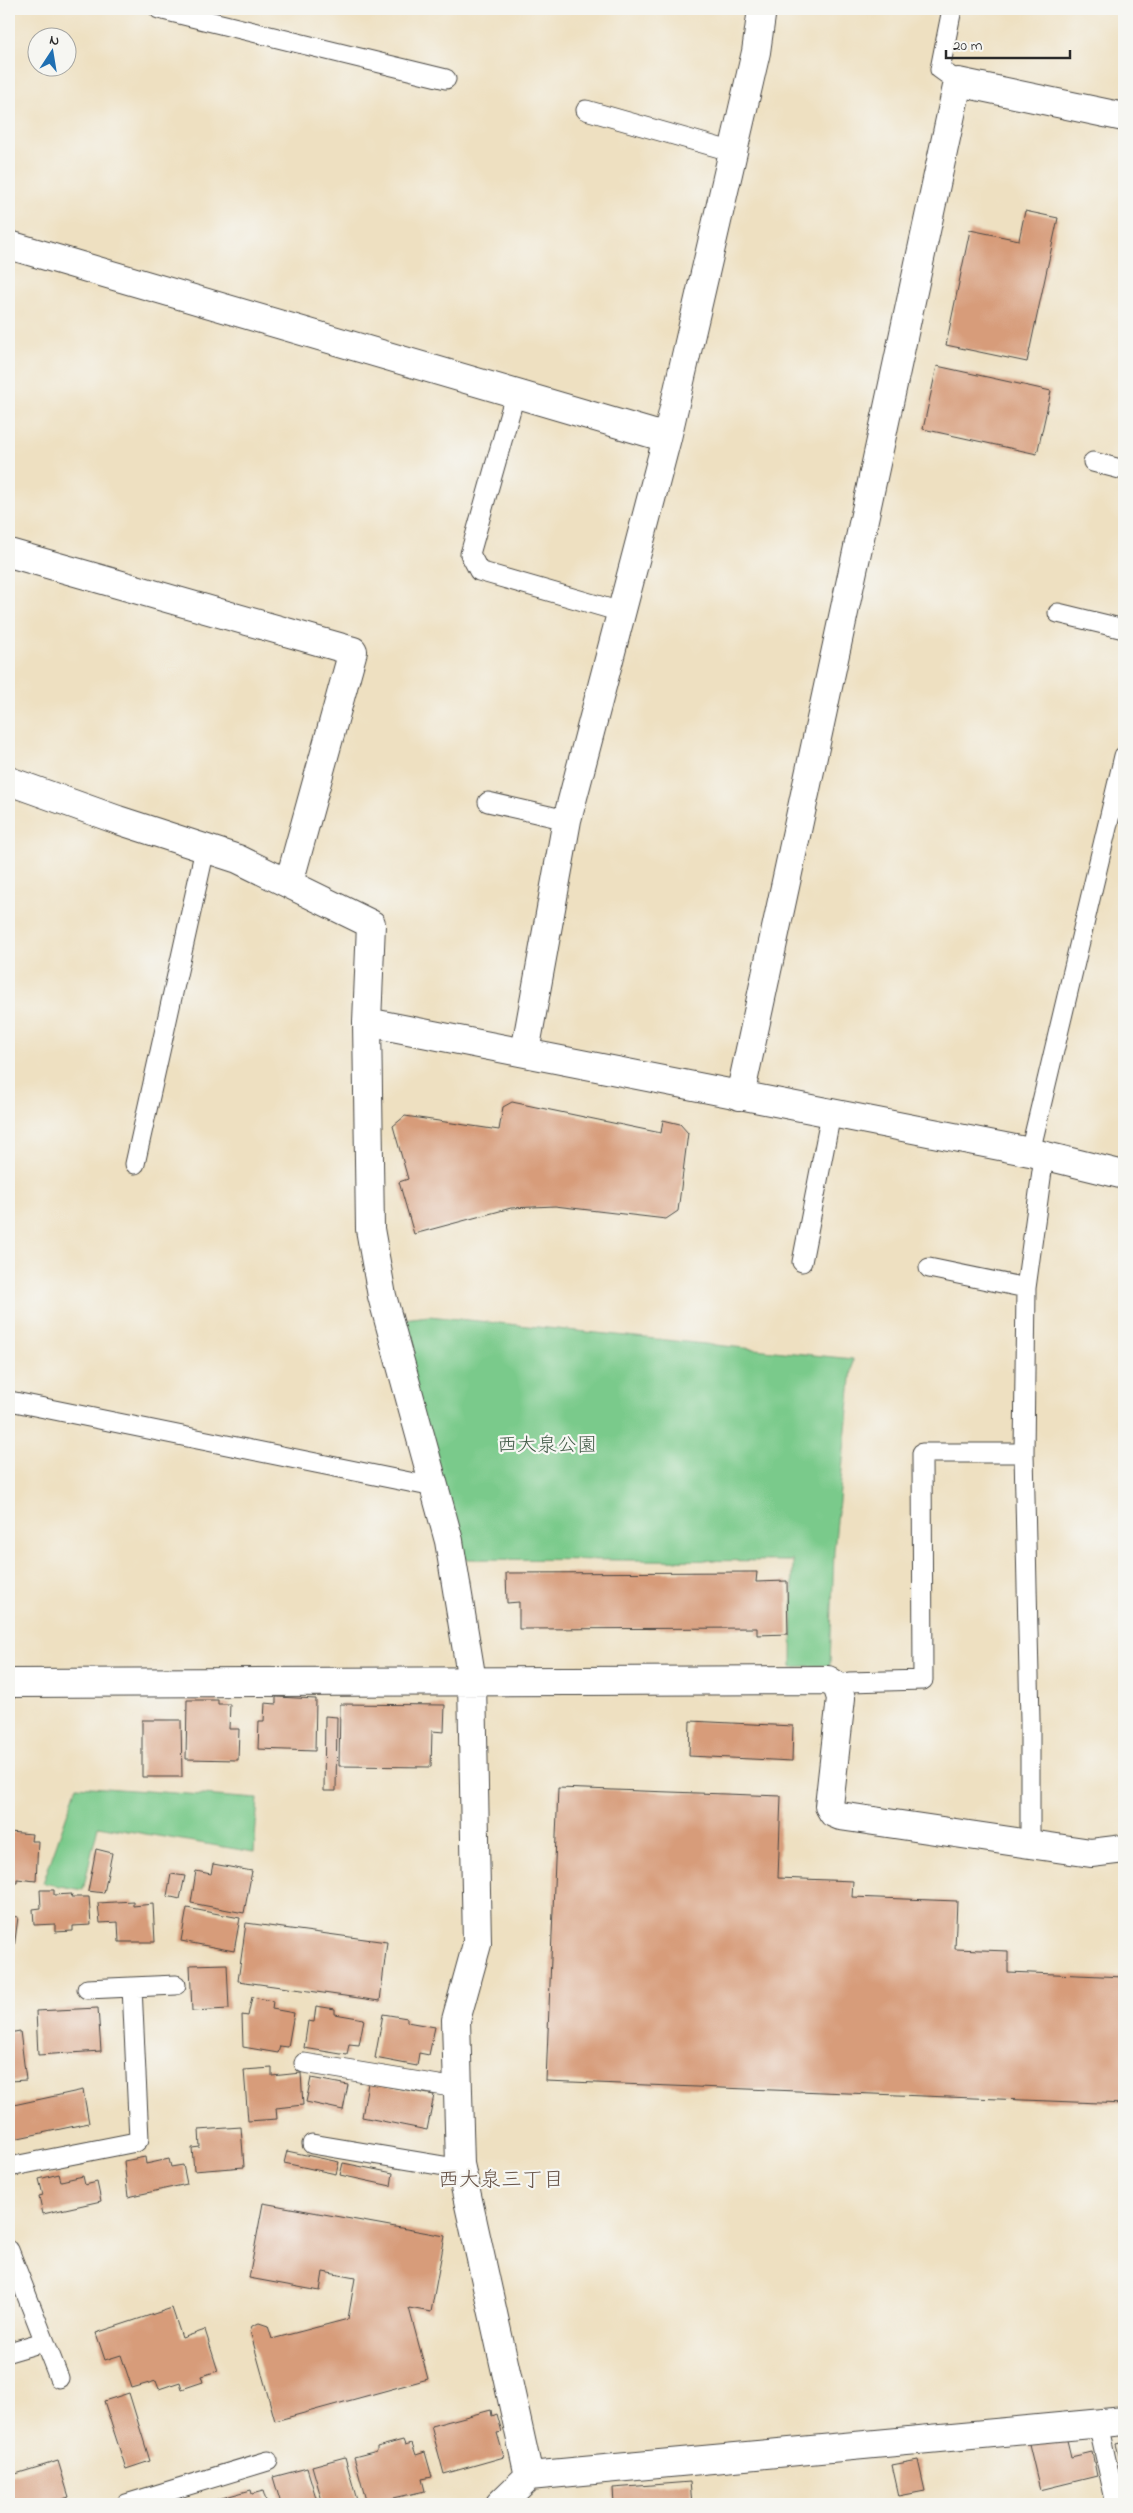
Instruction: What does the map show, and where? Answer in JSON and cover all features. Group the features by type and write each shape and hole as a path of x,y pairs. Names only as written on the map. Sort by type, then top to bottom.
{"street":[{"path":"526,1052 568,820 667,438 734,152 756,52 762,9"},
{"path":"740,1096 958,82 1124,117"},
{"path":"9,245 515,396 667,438"},
{"path":"9,553 353,652 289,883"},
{"path":"9,781 118,820 238,859 371,924 366,1022 370,1229 382,1296 449,1541 472,1681 477,1944 456,2020 460,2164 529,2476"},
{"path":"366,1022 1037,1154 1124,1175"},
{"path":"9,1683 828,1680 837,1686 841,1698 829,1806 833,1813 840,1816 1091,1853 1124,1849"},
{"path":"500,2504 529,2476 1124,2421"}],"lane":[{"path":"160,9 446,79"},
{"path":"952,9 940,69 958,82"},
{"path":"586,110 734,152"},
{"path":"515,396 470,554 479,571 621,612"},
{"path":"1093,462 1124,470"},
{"path":"1058,613 1124,629"},
{"path":"1030,1844 1030,1720 1024,1453 1026,1288 1037,1154 1124,756"},
{"path":"488,802 568,820"},
{"path":"135,1164 205,849"},
{"path":"802,1262 831,1114"},
{"path":"929,1268 1026,1288"},
{"path":"10,1401 434,1487"},
{"path":"837,1686 849,1682 923,1680 922,1453 1024,1453"},
{"path":"88,1989 176,1985"},
{"path":"9,2167 136,2142 140,2139 132,1987"},
{"path":"304,2063 458,2088"},
{"path":"312,2144 450,2167 460,2164"},
{"path":"9,2250 59,2378"},
{"path":"9,2352 44,2342"},
{"path":"1098,2424 1116,2504"},
{"path":"126,2504 268,2461"}],"green space":[{"name":"西大泉公園","path":"429,1316 853,1359 834,1551 830,1665 792,1667 793,1561 458,1559 394,1320"},
{"path":"77,1786 258,1799 254,1852 98,1826 83,1890 43,1883"}],"building":[{"path":"1025,211 1058,218 1027,362 946,345 970,230 1019,240"},
{"path":"937,366 1051,391 1037,454 923,429"},
{"path":"512,1102 661,1133 663,1120 680,1124 688,1133 678,1211 666,1219 555,1206 511,1208 414,1234 399,1182 408,1179 393,1126 405,1116 499,1130 503,1107"},
{"path":"757,1572 756,1582 787,1581 788,1634 757,1635 757,1628 519,1629 519,1602 507,1603 506,1573"},
{"path":"276,1697 316,1699 315,1751 258,1749 259,1721 264,1721 265,1703 276,1704"},
{"path":"187,1700 218,1700 218,1704 230,1704 229,1729 239,1729 238,1760 186,1759"},
{"path":"340,1704 445,1705 444,1732 432,1731 431,1767 339,1766"},
{"path":"325,1716 337,1717 336,1791 324,1791"},
{"path":"142,1720 181,1720 182,1777 142,1777"},
{"path":"690,1721 793,1726 792,1761 689,1756"},
{"path":"558,1788 781,1796 778,1878 853,1881 852,1897 957,1901 955,1949 1008,1951 1008,1972 1124,1977 1124,2104 546,2081"},
{"path":"9,1832 32,1834 31,1841 38,1841 36,1881 17,1879 17,1883 9,1883"},
{"path":"96,1849 112,1853 104,1893 88,1891"},
{"path":"213,1864 252,1871 244,1913 191,1903 196,1871 211,1874"},
{"path":"171,1874 185,1876 180,1899 167,1896"},
{"path":"40,1890 54,1890 54,1895 72,1894 71,1897 89,1897 91,1925 73,1926 73,1931 55,1932 55,1924 34,1925 33,1909 41,1908"},
{"path":"133,1901 133,1906 153,1904 155,1942 119,1942 118,1922 100,1923 98,1903"},
{"path":"187,1908 240,1918 234,1951 181,1941"},
{"path":"9,1916 18,1917 12,1964 9,1964"},
{"path":"246,1923 387,1942 380,2001 238,1981"},
{"path":"227,1964 229,2009 192,2011 190,1965"},
{"path":"252,1997 273,2001 272,2009 294,2013 288,2047 280,2046 278,2053 243,2047 242,2015 248,2016"},
{"path":"316,2006 335,2009 335,2014 364,2019 359,2045 349,2044 347,2055 304,2048 308,2021 314,2022"},
{"path":"98,2008 101,2051 38,2055 36,2011"},
{"path":"383,2014 407,2018 407,2022 435,2027 429,2055 419,2053 417,2066 375,2058"},
{"path":"20,2031 26,2080 9,2081 9,2033"},
{"path":"272,2068 272,2076 301,2073 303,2105 276,2108 277,2119 248,2121 244,2070"},
{"path":"311,2078 348,2085 343,2110 306,2102"},
{"path":"368,2083 434,2095 427,2130 362,2117"},
{"path":"83,2090 89,2123 9,2140 9,2106"},
{"path":"241,2127 244,2167 194,2171 192,2148 200,2147 199,2130"},
{"path":"287,2151 339,2162 336,2174 284,2163"},
{"path":"145,2157 146,2164 169,2159 171,2167 183,2165 187,2184 128,2197 124,2161"},
{"path":"343,2163 393,2173 391,2186 340,2175"},
{"path":"59,2174 61,2181 83,2176 85,2185 97,2182 101,2201 43,2214 39,2196 43,2195 39,2179"},
{"path":"263,2203 445,2236 431,2312 409,2308 428,2379 275,2421 250,2331 252,2326 259,2323 268,2326 272,2339 348,2319 355,2278 323,2272 320,2291 249,2278"},
{"path":"172,2308 182,2338 205,2330 218,2371 201,2376 203,2382 182,2389 180,2382 159,2389 156,2381 132,2388 121,2355 105,2360 96,2333"},
{"path":"129,2393 150,2461 126,2469 104,2401"},
{"path":"491,2410 492,2416 497,2414 502,2432 497,2433 504,2457 444,2474 431,2426"},
{"path":"1066,2436 1071,2457 1092,2452 1097,2476 1040,2490 1029,2444"},
{"path":"403,2440 405,2445 412,2443 416,2455 425,2452 432,2477 422,2479 425,2491 367,2504 354,2457 377,2451 377,2447"},
{"path":"1124,2442 1124,2474 1116,2444"},
{"path":"345,2457 358,2504 323,2504 312,2466"},
{"path":"918,2460 925,2491 899,2496 892,2465"},
{"path":"58,2461 69,2497 47,2504 9,2504 9,2476"},
{"path":"307,2468 318,2504 281,2504 273,2477"},
{"path":"690,2482 692,2504 614,2504 613,2488"},
{"path":"251,2490 252,2494 263,2491 267,2504 200,2504"},
{"path":"1088,2501 1089,2504 1076,2504"}],"district":[{"name":"西大泉三丁目","path":"501,2179"}]}
